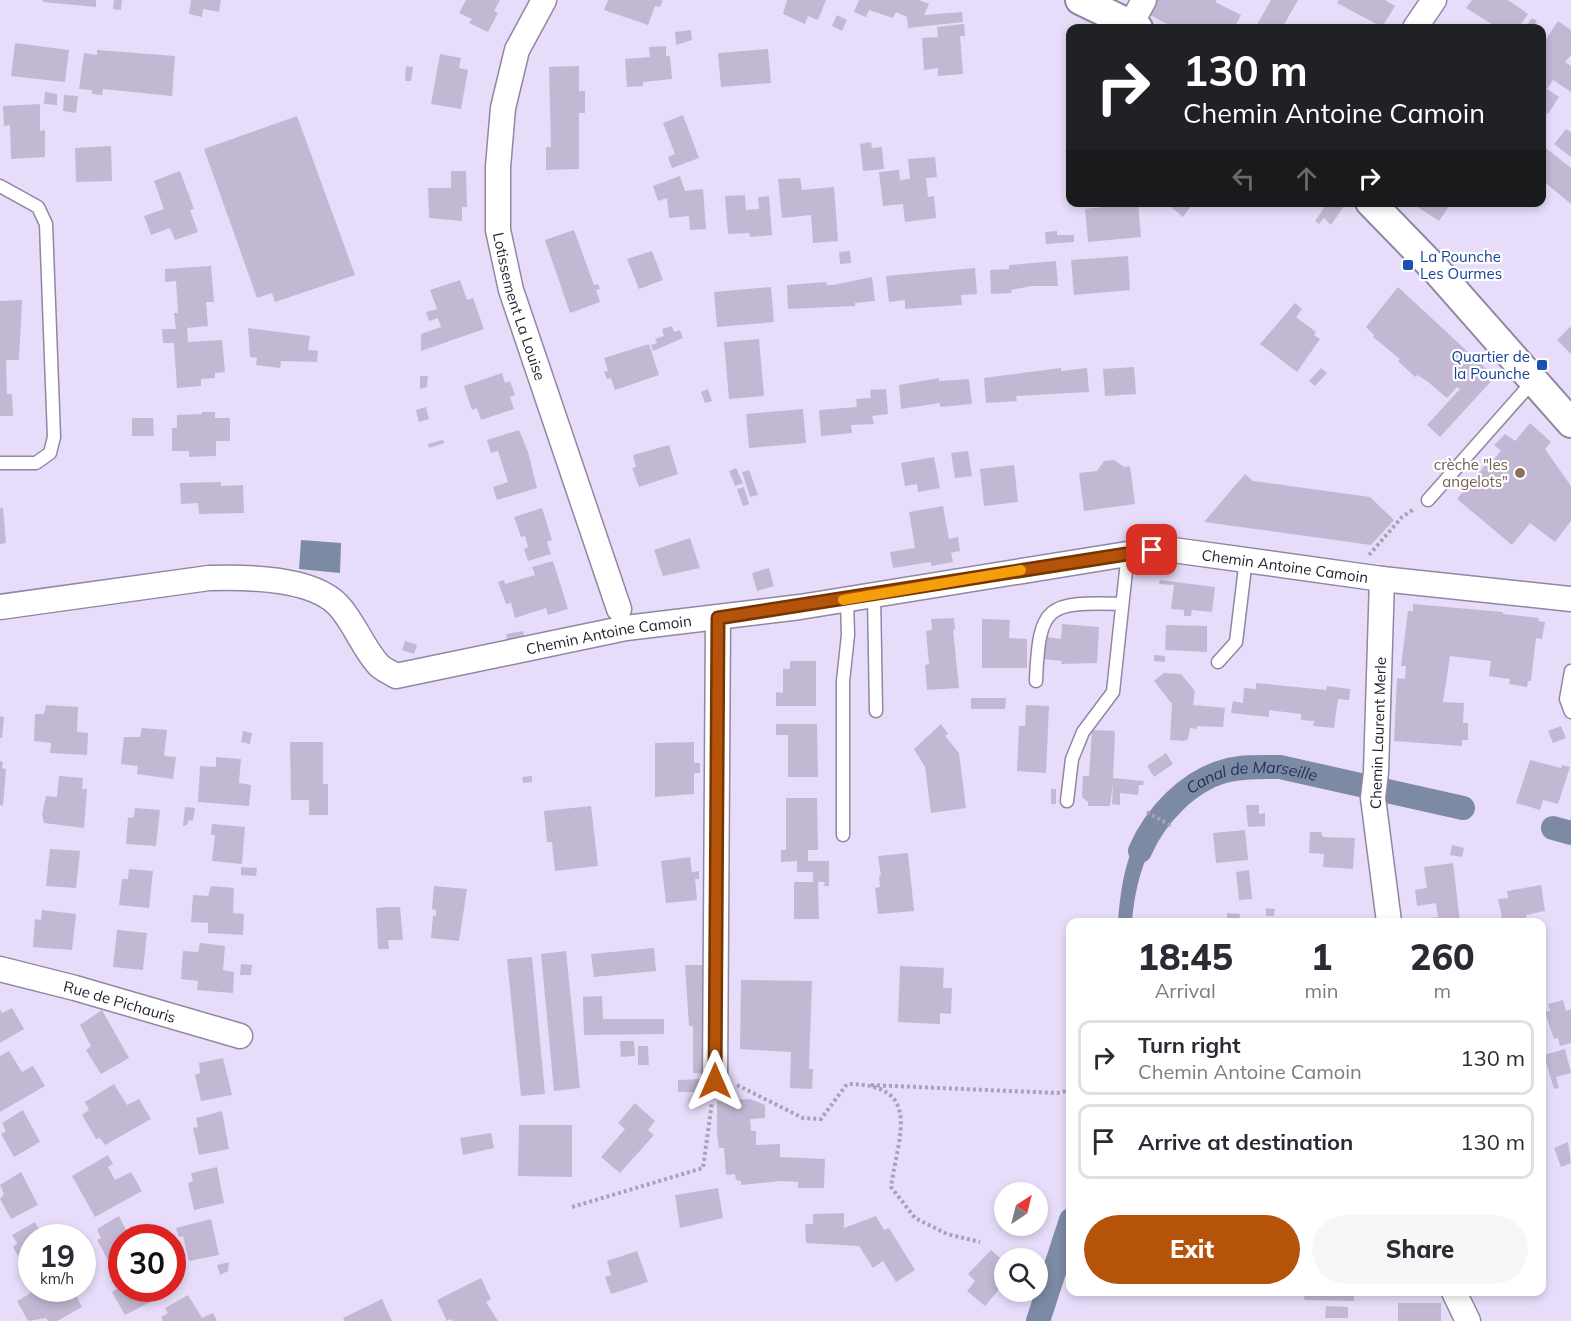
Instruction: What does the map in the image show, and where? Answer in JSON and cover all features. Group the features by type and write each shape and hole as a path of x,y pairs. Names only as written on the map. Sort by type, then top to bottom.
{"street":[{"name":"Lotissement La Louise","path":"544,0 517,50 503,108 498,167 498,230 511,290 619,609"},
{"path":"1080,0 1138,18"},
{"path":"1418,24 1434,0"},
{"path":"1375,207 1437,271 1571,423"},
{"name":"Chemin Antoine Camoin","path":"0,607 209,578 256,579 307,588 337,604 378,665 396,676 424,672 626,628 847,600 1128,552 1173,550 1374,577 1571,598"},
{"name":"Chemin Laurent Merle","path":"1374,577 1376,772 1372,798 1388,918"},
{"path":"715,1081 718,618"},
{"name":"Rue de Pichauris","path":"0,969 75,987 240,1036"},
{"path":"1456,1296 1468,1321"}],"lane":[{"path":"0,186 38,207 46,224 54,437 50,453 36,463 0,463"},
{"path":"1428,500 1534,379"},
{"path":"1067,801 1072,759 1083,732 1113,692 1128,552"},
{"path":"1218,662 1236,642 1246,559"},
{"path":"874,595 876,711"},
{"path":"843,835 843,681 848,635 847,600"},
{"path":"1036,681 1037,640 1046,617 1065,605 1075,603 1122,604"},
{"path":"1571,671 1566,699 1571,712"}],"path":[{"path":"1374,577 1362,560 1402,518 1428,500"},
{"path":"1147,812 1171,826"},
{"path":"572,1207 703,1168 715,1081 740,1085 803,1118 821,1119 847,1084 1056,1093 1066,1091"},
{"path":"865,1084 890,1094 900,1107 903,1125 891,1187 915,1218 947,1234 980,1242"}],"water":[{"path":"301,540 341,543 340,573 299,569"},
{"path":"1150,818 1163,827 1150,849 1141,872 1132,918 1118,918 1126,868 1142,830"}],"building":[{"path":"43,0 96,0 96,7 43,2"},
{"path":"114,0 122,0 121,10 113,9"},
{"path":"191,0 221,0 219,12 203,9 202,17 189,14"},
{"path":"466,0 500,0 494,11 498,13 488,32 469,23 472,19 459,13"},
{"path":"608,0 663,0 660,7 655,6 648,25 604,10"},
{"path":"787,0 826,0 818,20 808,16 805,24 783,14"},
{"path":"859,0 919,0 929,4 924,15 962,12 963,22 908,28 907,17 896,12 893,18 869,10 866,17 854,12"},
{"path":"1148,0 1217,0 1215,2 1241,15 1236,24 1167,24 1142,11"},
{"path":"1271,0 1298,0 1284,24 1257,24"},
{"path":"1339,0 1385,0 1395,6 1384,24 1376,24 1337,3"},
{"path":"1472,0 1508,0 1528,14 1521,24 1492,24 1466,8"},
{"path":"837,15 847,20 842,31 832,26"},
{"path":"1532,18 1537,21 1535,24 1528,24"},
{"path":"1558,21 1571,30 1571,55 1565,62 1571,66 1571,92 1553,80 1547,89 1559,97 1548,114 1546,113 1546,39"},
{"path":"964,24 965,36 960,36 963,74 938,76 938,68 924,70 922,38 938,37 937,27"},
{"path":"691,30 692,40 676,45 675,32"},
{"path":"15,43 69,50 65,82 11,76"},
{"path":"666,46 666,56 670,56 672,79 643,82 643,86 627,87 625,59 650,57 649,47"},
{"path":"768,49 771,83 721,87 718,53"},
{"path":"97,50 175,56 172,96 103,89 102,95 92,94 92,90 79,89 84,53 97,55"},
{"path":"440,54 461,58 459,68 468,70 461,109 431,104"},
{"path":"406,66 413,67 411,81 405,81"},
{"path":"579,66 579,91 585,91 585,113 579,113 579,169 546,170 546,147 551,147 549,67"},
{"path":"45,92 57,94 57,105 44,104"},
{"path":"64,95 78,96 76,113 63,111"},
{"path":"40,104 40,131 45,130 45,157 11,159 10,125 4,126 3,106"},
{"path":"683,115 699,158 672,168 668,157 675,154 663,123"},
{"path":"297,116 355,275 275,302 272,293 257,298 204,149"},
{"path":"1566,129 1571,132 1571,157 1554,144"},
{"path":"871,142 872,148 882,147 884,169 863,171 860,144"},
{"path":"111,146 112,181 76,182 75,148"},
{"path":"1546,148 1571,168 1571,204 1546,183"},
{"path":"935,157 937,177 926,178 928,197 934,196 936,218 905,222 903,204 883,206 879,172 899,170 900,180 910,179 908,159"},
{"path":"180,171 194,209 190,210 198,232 175,240 170,228 151,235 144,216 164,209 154,181"},
{"path":"451,171 466,171 467,207 462,207 462,221 429,218 428,188 451,188"},
{"path":"680,176 685,191 703,189 706,229 690,230 689,216 669,218 667,198 658,201 653,186"},
{"path":"800,178 802,190 834,187 838,241 813,243 811,215 782,218 778,179"},
{"path":"745,195 746,210 759,209 758,197 769,196 772,235 750,237 749,233 728,234 725,196"},
{"path":"1138,207 1141,237 1088,242 1085,209"},
{"path":"1171,207 1190,207 1183,217"},
{"path":"1325,207 1343,207 1331,225 1324,218 1319,224 1315,221"},
{"path":"1418,207 1449,207 1439,221"},
{"path":"574,230 594,285 598,284 600,289 596,290 600,302 570,313 545,240"},
{"path":"1057,231 1057,235 1074,235 1074,242 1046,244 1045,232"},
{"path":"652,251 663,280 639,289 627,259"},
{"path":"850,251 851,263 840,264 839,252"},
{"path":"1128,256 1130,290 1074,295 1071,260"},
{"path":"1056,261 1058,286 1031,286 1011,290 1012,293 991,294 990,270 1009,269 1009,265"},
{"path":"211,266 214,302 206,302 208,326 187,328 188,342 222,340 225,372 215,373 215,378 201,379 201,386 177,388 174,343 163,343 162,329 176,329 174,313 178,313 176,281 165,282 165,269"},
{"path":"975,268 977,294 961,295 962,305 905,309 905,300 889,302 886,276"},
{"path":"872,277 875,301 855,303 855,306 788,309 787,285 826,282 827,285 833,285"},
{"path":"460,280 467,300 473,298 484,329 421,351 421,334 441,327 438,318 429,321 426,312 437,309 430,290"},
{"path":"771,287 774,322 717,327 714,292"},
{"path":"1398,287 1495,377 1440,437 1427,425 1460,389 1457,387 1447,398 1427,381 1417,375 1415,377 1398,361 1400,359 1373,337 1374,335 1366,327"},
{"path":"22,300 19,360 6,360 7,394 12,394 13,416 0,416 0,301"},
{"path":"1295,303 1302,309 1296,317 1316,332 1314,335 1320,339 1297,372 1260,344"},
{"path":"672,326 674,332 680,330 683,338 653,351 651,345 657,343 655,339 664,336 662,329"},
{"path":"1571,326 1571,354 1557,340"},
{"path":"248,328 310,336 308,350 318,351 317,362 281,361 280,368 256,365 257,358 250,357"},
{"path":"759,339 764,396 729,399 724,342"},
{"path":"649,344 659,375 615,390 611,378 607,379 604,372 608,371 604,358"},
{"path":"1134,367 1136,394 1105,396 1103,369"},
{"path":"1061,368 1061,371 1087,368 1089,392 1016,396 1017,401 986,403 984,378"},
{"path":"1321,368 1327,373 1315,386 1309,381"},
{"path":"502,373 505,383 510,381 515,395 510,397 514,409 481,420 477,408 472,410 464,386"},
{"path":"420,376 428,376 427,387 420,389"},
{"path":"939,378 939,381 969,379 972,404 940,407 940,403 901,409 899,385"},
{"path":"708,389 712,401 705,403 701,392"},
{"path":"886,389 888,414 872,416 874,424 851,425 852,433 821,436 819,410 857,407 856,399 871,398 870,390"},
{"path":"426,407 429,419 419,422 416,410"},
{"path":"803,409 806,443 749,448 746,414"},
{"path":"202,412 215,412 215,418 230,418 230,441 216,441 216,456 189,457 189,451 172,451 172,428 177,428 177,415 202,414"},
{"path":"132,418 153,418 154,436 132,436"},
{"name":"crèche \"les angelots\"","path":"1530,423 1551,442 1545,449 1571,486 1571,521 1555,542 1530,523 1512,545 1457,499 1492,457 1494,459 1501,451 1494,445 1505,434 1515,441"},
{"path":"519,430 528,452 537,488 497,500 493,487 508,482 498,451 491,453 487,440"},
{"path":"443,440 444,443 429,448 428,444"},
{"path":"669,445 678,474 639,487 632,468 636,467 633,455"},
{"path":"968,451 972,476 955,478 951,453"},
{"path":"934,457 940,488 918,492 917,484 905,486 901,463"},
{"path":"1114,460 1124,467 1130,466 1135,504 1084,511 1079,473 1097,471 1104,461"},
{"path":"1014,465 1018,502 984,506 980,469"},
{"path":"736,468 743,483 735,486 729,471"},
{"path":"749,470 758,495 750,497 742,472"},
{"path":"1245,474 1253,481 1370,497 1394,520 1371,545 1204,522"},
{"path":"221,482 221,486 243,485 244,513 199,514 198,503 181,504 180,483"},
{"path":"744,487 749,504 743,506 737,489"},
{"path":"943,506 949,539 958,537 960,551 951,553 953,562 931,566 931,562 893,568 890,552 915,548 909,512"},
{"path":"0,508 3,508 6,543 0,544"},
{"path":"542,508 552,540 547,542 551,554 528,561 524,549 528,547 525,536 521,537 514,517"},
{"path":"690,538 700,568 663,576 654,550"},
{"path":"553,561 568,609 548,615 546,608 515,618 511,603 506,604 498,582 504,580 505,584 535,575 532,567"},
{"path":"769,568 774,586 757,591 752,573"},
{"path":"1160,580 1215,587 1212,612 1192,610 1191,616 1184,616 1184,610 1171,609 1174,585 1159,584"},
{"path":"1413,604 1503,612 1503,614 1539,618 1538,621 1545,622 1542,639 1536,638 1531,681 1528,681 1527,687 1509,684 1510,679 1489,676 1491,661 1450,656 1443,702 1464,703 1463,723 1468,723 1468,740 1462,740 1462,746 1394,741 1397,678 1405,679 1406,666 1401,666 1408,611 1413,611"},
{"path":"954,618 955,630 953,630 959,688 927,690 925,665 929,664 926,631 932,630 931,619"},
{"path":"982,619 1010,620 1009,638 1027,639 1027,668 982,668"},
{"path":"1062,624 1099,627 1097,663 1061,664 1062,661 1044,659 1046,637 1061,639"},
{"path":"1166,625 1207,626 1207,652 1165,650"},
{"path":"523,631 525,640 508,643 506,634"},
{"path":"405,641 417,645 414,654 402,650"},
{"path":"1154,655 1165,656 1165,662 1154,661"},
{"path":"790,661 816,661 816,706 776,706 776,692 783,693 783,669 790,669"},
{"path":"1164,673 1181,674 1195,691 1193,705 1225,708 1223,727 1197,726 1197,729 1190,728 1188,739 1170,740 1172,704 1154,681"},
{"path":"1256,683 1326,690 1327,686 1350,689 1349,700 1338,699 1334,728 1313,726 1314,721 1301,720 1301,714 1269,710 1269,717 1231,713 1233,701 1243,703 1244,688 1256,689"},
{"path":"971,698 1006,698 1005,709 971,709"},
{"path":"46,705 78,707 77,732 88,733 87,755 50,753 51,743 34,741 35,714 44,714"},
{"path":"1026,705 1049,706 1046,773 1017,771 1019,726 1025,726"},
{"path":"0,716 4,717 2,738 0,738"},
{"path":"776,724 817,724 818,777 788,777 788,735 776,735"},
{"path":"941,724 948,734 945,736 959,753 966,808 931,813 925,767 914,749"},
{"path":"1561,726 1566,738 1553,743 1548,731"},
{"path":"142,728 167,730 164,756 176,757 173,779 137,774 138,766 121,764 124,737 140,737"},
{"path":"1092,730 1114,731 1113,778 1144,781 1143,785 1139,785 1138,795 1120,793 1120,805 1112,804 1113,783 1110,806 1088,806 1088,802 1082,797 1083,776 1089,776"},
{"path":"243,731 252,733 250,744 241,742"},
{"path":"290,742 323,742 323,784 328,784 328,815 309,815 309,800 291,800"},
{"path":"694,742 694,763 700,763 700,773 694,773 694,794 655,797 655,743"},
{"path":"1166,753 1173,764 1154,777 1147,766"},
{"path":"216,757 241,759 239,783 251,785 249,806 198,802 200,766 216,767"},
{"path":"1530,760 1561,768 1562,765 1570,767 1558,804 1543,800 1540,810 1516,803"},
{"path":"0,761 3,762 2,768 6,769 3,806 0,805"},
{"path":"59,776 83,778 82,789 87,789 84,828 44,823 42,814 46,796 57,797"},
{"path":"532,776 532,782 523,783 522,777"},
{"path":"1051,789 1056,789 1056,804 1051,804"},
{"path":"786,798 817,798 818,850 808,850 808,861 829,861 829,886 824,886 825,882 818,882 819,919 794,919 794,882 813,882 813,872 797,872 797,861 781,862 781,850 786,850"},
{"path":"1246,805 1259,805 1259,814 1265,813 1265,826 1248,827"},
{"path":"591,806 598,866 555,871 552,842 547,842 544,811"},
{"path":"185,807 195,808 193,821 189,820 187,825 183,826"},
{"path":"135,808 160,810 156,846 126,844 128,818 134,817"},
{"path":"212,824 245,827 242,864 212,861 215,835 211,835"},
{"path":"1245,830 1248,860 1216,863 1213,833"},
{"path":"1310,832 1321,832 1323,837 1355,838 1353,869 1323,867 1324,854 1309,853"},
{"path":"1452,845 1464,848 1462,857 1450,855"},
{"path":"50,849 80,851 76,888 46,886"},
{"path":"908,853 914,911 878,914 875,888 880,887 879,876 881,876 878,856"},
{"path":"690,857 692,872 699,871 699,879 695,879 697,900 666,903 661,861"},
{"path":"1453,863 1460,918 1430,918 1438,917 1436,903 1417,906 1415,890 1427,888 1424,867"},
{"path":"241,867 257,868 256,876 241,875"},
{"path":"129,869 153,871 149,908 119,905 122,879 128,879"},
{"path":"1249,870 1252,899 1239,900 1236,872"},
{"path":"1541,885 1545,911 1526,915 1526,918 1502,918 1498,899 1508,898 1507,891"},
{"path":"211,886 234,888 233,913 244,914 243,935 208,933 208,923 191,922 193,895 208,896"},
{"path":"434,886 467,889 459,941 431,938 433,916 436,916 436,910 432,909"},
{"path":"400,907 403,940 388,940 389,949 378,949 376,908"},
{"path":"1266,908 1275,909 1274,916 1266,916"},
{"path":"42,910 76,914 72,950 33,947 35,919 41,920"},
{"path":"1227,913 1240,914 1240,918 1227,918"},
{"path":"117,930 147,933 143,970 113,967"},
{"path":"200,943 225,946 223,970 234,972 233,993 197,990 198,981 181,979 183,951 198,952"},
{"path":"654,948 656,971 594,977 591,954"},
{"path":"566,951 580,1088 554,1091 541,954"},
{"path":"532,957 545,1094 521,1096 507,959"},
{"path":"241,964 252,965 251,975 240,975"},
{"path":"685,965 709,965 711,1074 693,1073 693,1026 689,1026"},
{"path":"900,966 944,968 943,988 952,988 951,1014 940,1013 940,1024 898,1022"},
{"path":"741,980 812,981 809,1069 813,1069 812,1089 790,1088 791,1052 740,1049"},
{"path":"602,996 603,1019 664,1019 664,1034 584,1035 583,997"},
{"path":"1563,1000 1566,1011 1571,1009 1571,1043 1560,1046 1558,1038 1554,1039 1546,1015 1546,1012 1550,1011 1548,1004"},
{"path":"12,1008 24,1029 0,1043 0,1010 2,1013"},
{"path":"102,1010 129,1058 101,1074 86,1050 91,1046 80,1025"},
{"path":"620,1041 634,1041 635,1056 621,1057"},
{"path":"638,1046 648,1046 649,1065 638,1065"},
{"path":"1565,1049 1571,1073 1556,1077 1559,1088 1554,1089 1546,1054"},
{"path":"9,1051 22,1072 33,1066 45,1086 0,1112 0,1056"},
{"path":"223,1058 232,1095 201,1101 195,1075 200,1073 199,1063"},
{"path":"705,1079 708,1082 708,1092 678,1092 678,1080"},
{"path":"114,1084 127,1105 139,1099 151,1119 105,1145 100,1138 96,1139 82,1115 89,1110 85,1102"},
{"path":"732,1092 733,1100 750,1099 765,1105 765,1118 750,1119 751,1131 756,1131 756,1145 780,1144 780,1157 825,1159 824,1188 798,1188 798,1182 781,1181 741,1185 741,1181 736,1180 735,1174 726,1175 724,1148 719,1148 717,1135 717,1101 720,1101 719,1093"},
{"path":"635,1103 655,1121 648,1130 654,1135 620,1173 601,1157 625,1129 618,1123"},
{"path":"23,1110 40,1142 14,1157 1,1134 6,1131 2,1123"},
{"path":"222,1111 229,1149 199,1155 193,1128 198,1127 196,1118"},
{"path":"519,1125 572,1125 572,1177 518,1176"},
{"path":"491,1133 494,1148 463,1155 460,1138"},
{"path":"1568,1142 1571,1163 1561,1167 1554,1148"},
{"path":"108,1155 113,1164 108,1167 115,1180 131,1172 142,1191 95,1217 72,1176"},
{"path":"217,1167 224,1203 194,1210 188,1183 193,1181 191,1173"},
{"path":"21,1172 38,1205 11,1219 0,1199 4,1194 0,1185"},
{"path":"718,1188 723,1218 680,1228 675,1195"},
{"path":"844,1213 844,1228 876,1216 884,1230 889,1228 915,1270 896,1282 883,1261 873,1268 859,1246 806,1243 805,1224 813,1224 813,1214"},
{"path":"119,1216 123,1224 108,1224 108,1260 97,1240 101,1238 97,1229"},
{"path":"211,1219 219,1255 189,1261 186,1248 186,1225"},
{"path":"18,1232 18,1256 13,1247 17,1243 12,1235"},
{"path":"991,1250 994,1253 994,1295 985,1306 967,1291 975,1281 968,1274"},
{"path":"637,1251 648,1282 611,1294 605,1277 611,1275 607,1261"},
{"path":"229,1262 228,1271 220,1275 217,1265"},
{"path":"481,1278 491,1299 486,1302 498,1321 453,1321 451,1319 447,1321 437,1300"},
{"path":"188,1295 202,1318 213,1313 217,1321 163,1321 161,1317 168,1313 165,1308 176,1302 186,1302"},
{"path":"1304,1296 1354,1296 1354,1301 1304,1300"},
{"path":"382,1299 392,1321 345,1321 343,1318"},
{"path":"17,1301 79,1302 82,1307 57,1321 48,1321 46,1318 28,1321"},
{"path":"118,1302 150,1302 125,1315"},
{"path":"1398,1303 1441,1303 1441,1321 1398,1321"},
{"path":"1326,1306 1348,1307 1348,1318 1325,1318"}],"waterway":[{"name":"Canal de Marseille","path":"1140,851 1154,825 1186,791 1211,776 1239,768 1280,767 1463,808"},
{"name":"Canal de Marseille","path":"1553,828 1571,833"},
{"name":"Canal de Marseille","path":"1038,1321 1066,1235"}],"slow traffic":[{"path":"843,600 1021,570"}],"place":[{"name":"La Pounche Les Ourmes","path":"1408,265"},
{"name":"Quartier de la Pounche","path":"1542,365"},
{"name":"crèche \"les angelots\"","path":"1520,473"}],"route":[{"path":"715,1081 718,618 800,607 1128,552 1152,550"}]}
